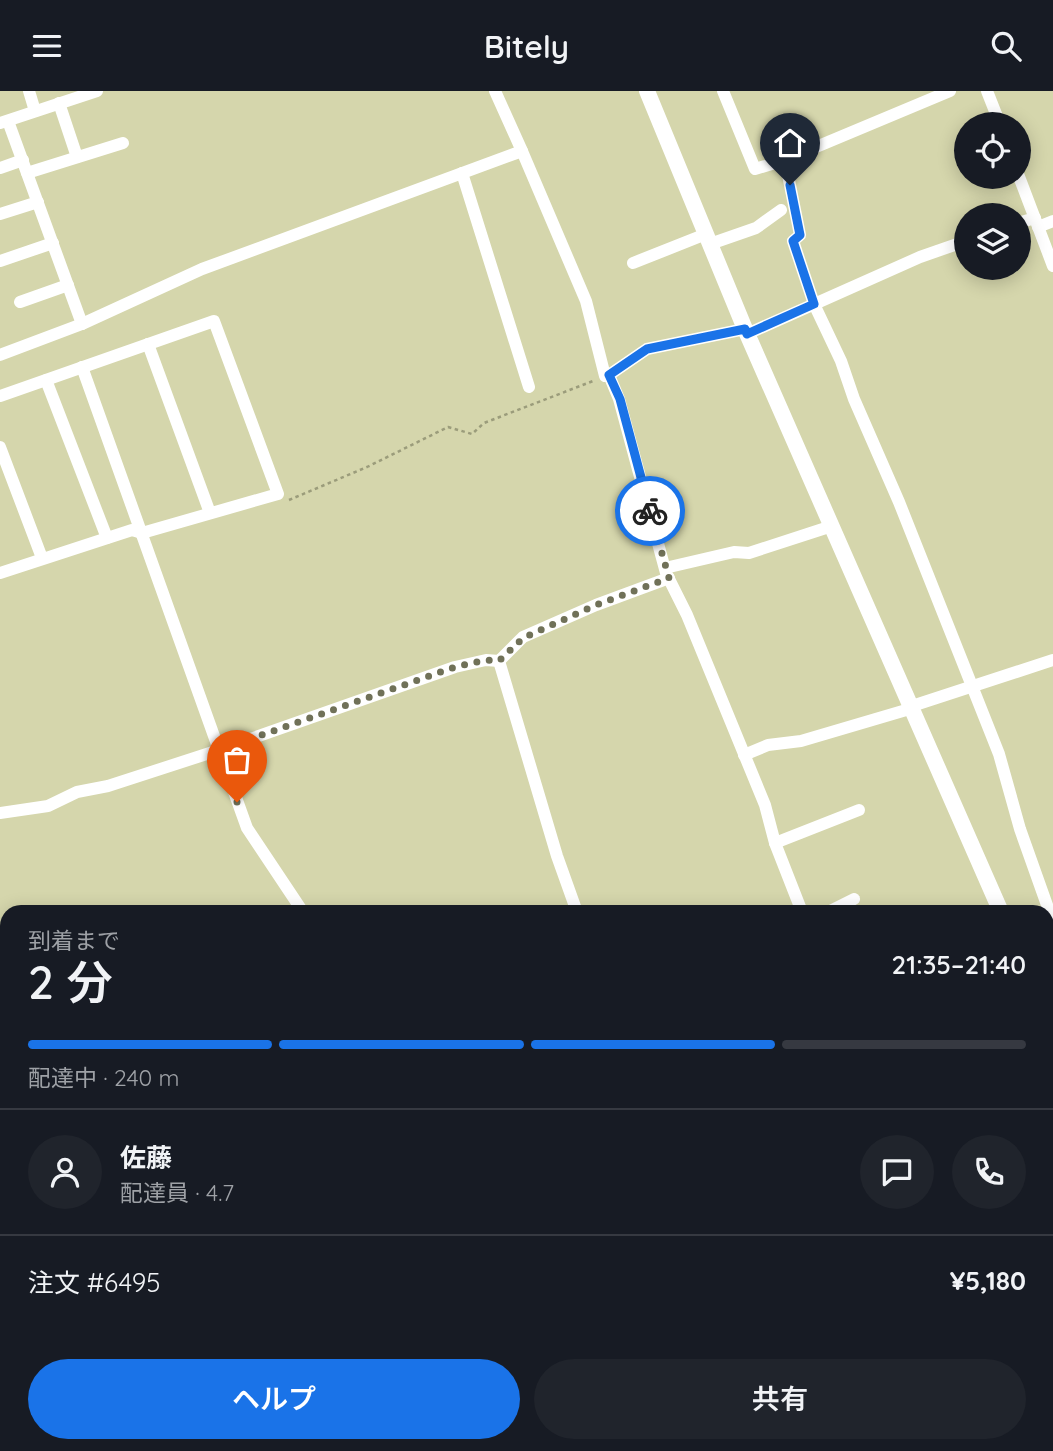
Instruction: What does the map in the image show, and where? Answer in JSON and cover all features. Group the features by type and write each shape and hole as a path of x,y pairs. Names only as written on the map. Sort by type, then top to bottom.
{"street":[{"path":"29,91 35,111"},
{"path":"82,324 23,160 4,122 97,91"},
{"path":"495,91 586,300 605,376"},
{"path":"647,91 746,332 998,905"},
{"path":"723,91 755,169 785,160 950,91"},
{"path":"987,91 995,112"},
{"path":"59,103 77,157"},
{"path":"27,173 123,143"},
{"path":"0,355 82,324 202,269 522,151"},
{"path":"0,168 23,160"},
{"path":"785,160 800,235 793,241 814,304 899,502 970,687 999,754 1020,829 1047,905"},
{"path":"462,173 529,387"},
{"path":"1024,189 1053,265"},
{"path":"0,214 38,202"},
{"path":"634,263 708,239 757,228 782,211"},
{"path":"1031,222 1053,221"},
{"path":"0,261 53,243"},
{"path":"799,905 775,843 765,805 667,573 620,399 609,375 647,349 746,332 920,257 954,245"},
{"path":"20,302 68,285"},
{"path":"0,396 214,321 278,494 142,533 132,530 0,573"},
{"path":"148,344 210,513"},
{"path":"82,367 247,828 298,905"},
{"path":"46,380 107,538"},
{"path":"0,447 42,558"},
{"path":"0,813 48,806 77,792 108,786 219,750 455,667 486,660 499,661 523,638 667,573 734,552 749,553 832,526"},
{"path":"744,755 768,745 802,741 1053,660"},
{"path":"499,661 553,843 575,905"},
{"path":"775,843 859,810"},
{"path":"842,905 854,899"}],"path":[{"path":"289,501 448,427 471,433 496,418 605,376"}],"way so far":[{"path":"237,802 219,750 455,667 486,660 499,661 523,638 596,605 669,578 650,511"}],"route":[{"path":"650,511 620,399 609,375 647,349 745,329 747,334 814,304 793,241 800,235 790,185"}]}
